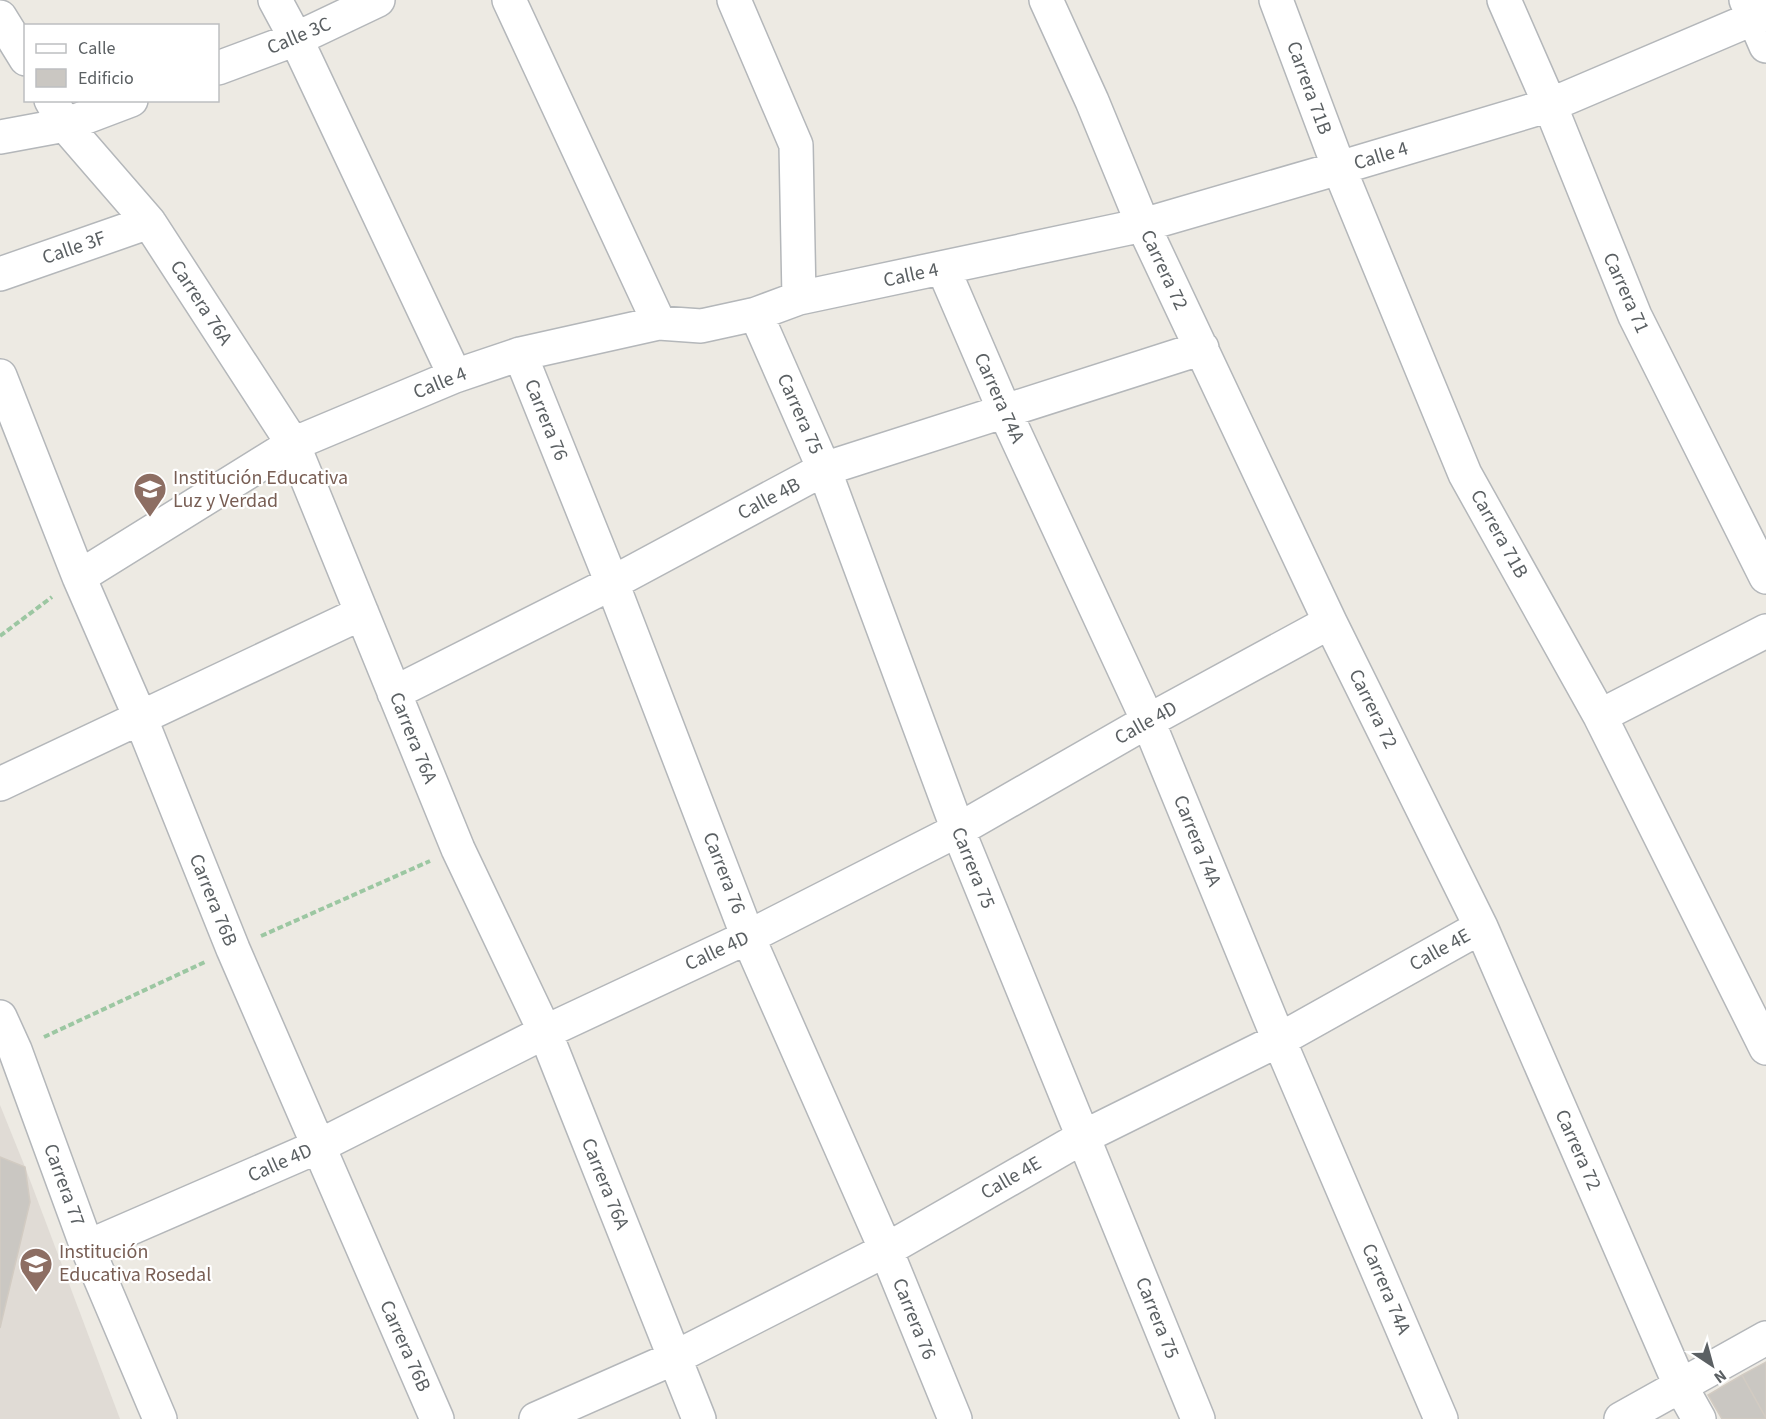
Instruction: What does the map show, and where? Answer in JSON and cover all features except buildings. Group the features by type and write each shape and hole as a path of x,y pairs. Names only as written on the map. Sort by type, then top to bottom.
{"street":[{"path":"275,0 296,39 455,376"},
{"name":"Calle 3C","path":"219,69 296,39 378,0"},
{"path":"508,0 659,323"},
{"path":"734,0 796,145 800,298"},
{"name":"Carrera 72","path":"1046,0 1092,101 1143,225 1330,622 1481,927 1680,1385 1699,1419"},
{"name":"Carrera 71B","path":"1276,0 1339,168 1465,474 1600,716 1766,1048"},
{"name":"Carrera 71","path":"1504,0 1550,105 1635,316 1766,577"},
{"path":"0,16 24,56"},
{"name":"Calle 4","path":"79,577 293,444 455,376 520,354 659,323 701,326 756,314 800,298 1143,225 1550,105 1758,20"},
{"path":"0,137 58,112 119,102"},
{"name":"Carrera 76A","path":"58,112 148,222 293,444 458,849 544,1032 699,1419"},
{"name":"Calle 3F","path":"0,274 148,222"},
{"name":"Carrera 74A","path":"943,268 1005,412 1148,721 1279,1041 1441,1419"},
{"name":"Carrera 75","path":"756,314 825,469 958,830 1198,1419"},
{"name":"Calle 4B","path":"394,693 612,583 825,469 1202,348"},
{"name":"Carrera 76","path":"520,354 612,583 748,937 886,1251 955,1419"},
{"name":"Carrera 76B","path":"0,376 79,577 140,717 232,949 437,1419"},
{"path":"0,784 362,613"},
{"name":"Calle 4D","path":"87,1247 317,1147 544,1032 748,937 958,830 1148,721 1330,622"},
{"path":"1600,716 1766,631"},
{"name":"Calle 4E","path":"536,1419 674,1358 886,1251 1083,1137 1279,1041 1481,927"},
{"name":"Carrera 77","path":"0,1017 15,1050 87,1247 160,1419"},
{"path":"1621,1419 1766,1338"}],"path":[{"path":"0,636 79,577"},
{"path":"15,1050 232,949 458,849"}],"shaded area":[{"name":"Institución Educativa Rosedal","path":"0,1105 25,1167 120,1419 0,1419"}],"place":[{"name":"Institución Educativa Luz y Verdad","path":"150,518"},
{"name":"Institución Educativa Rosedal","path":"36,1293"}]}
